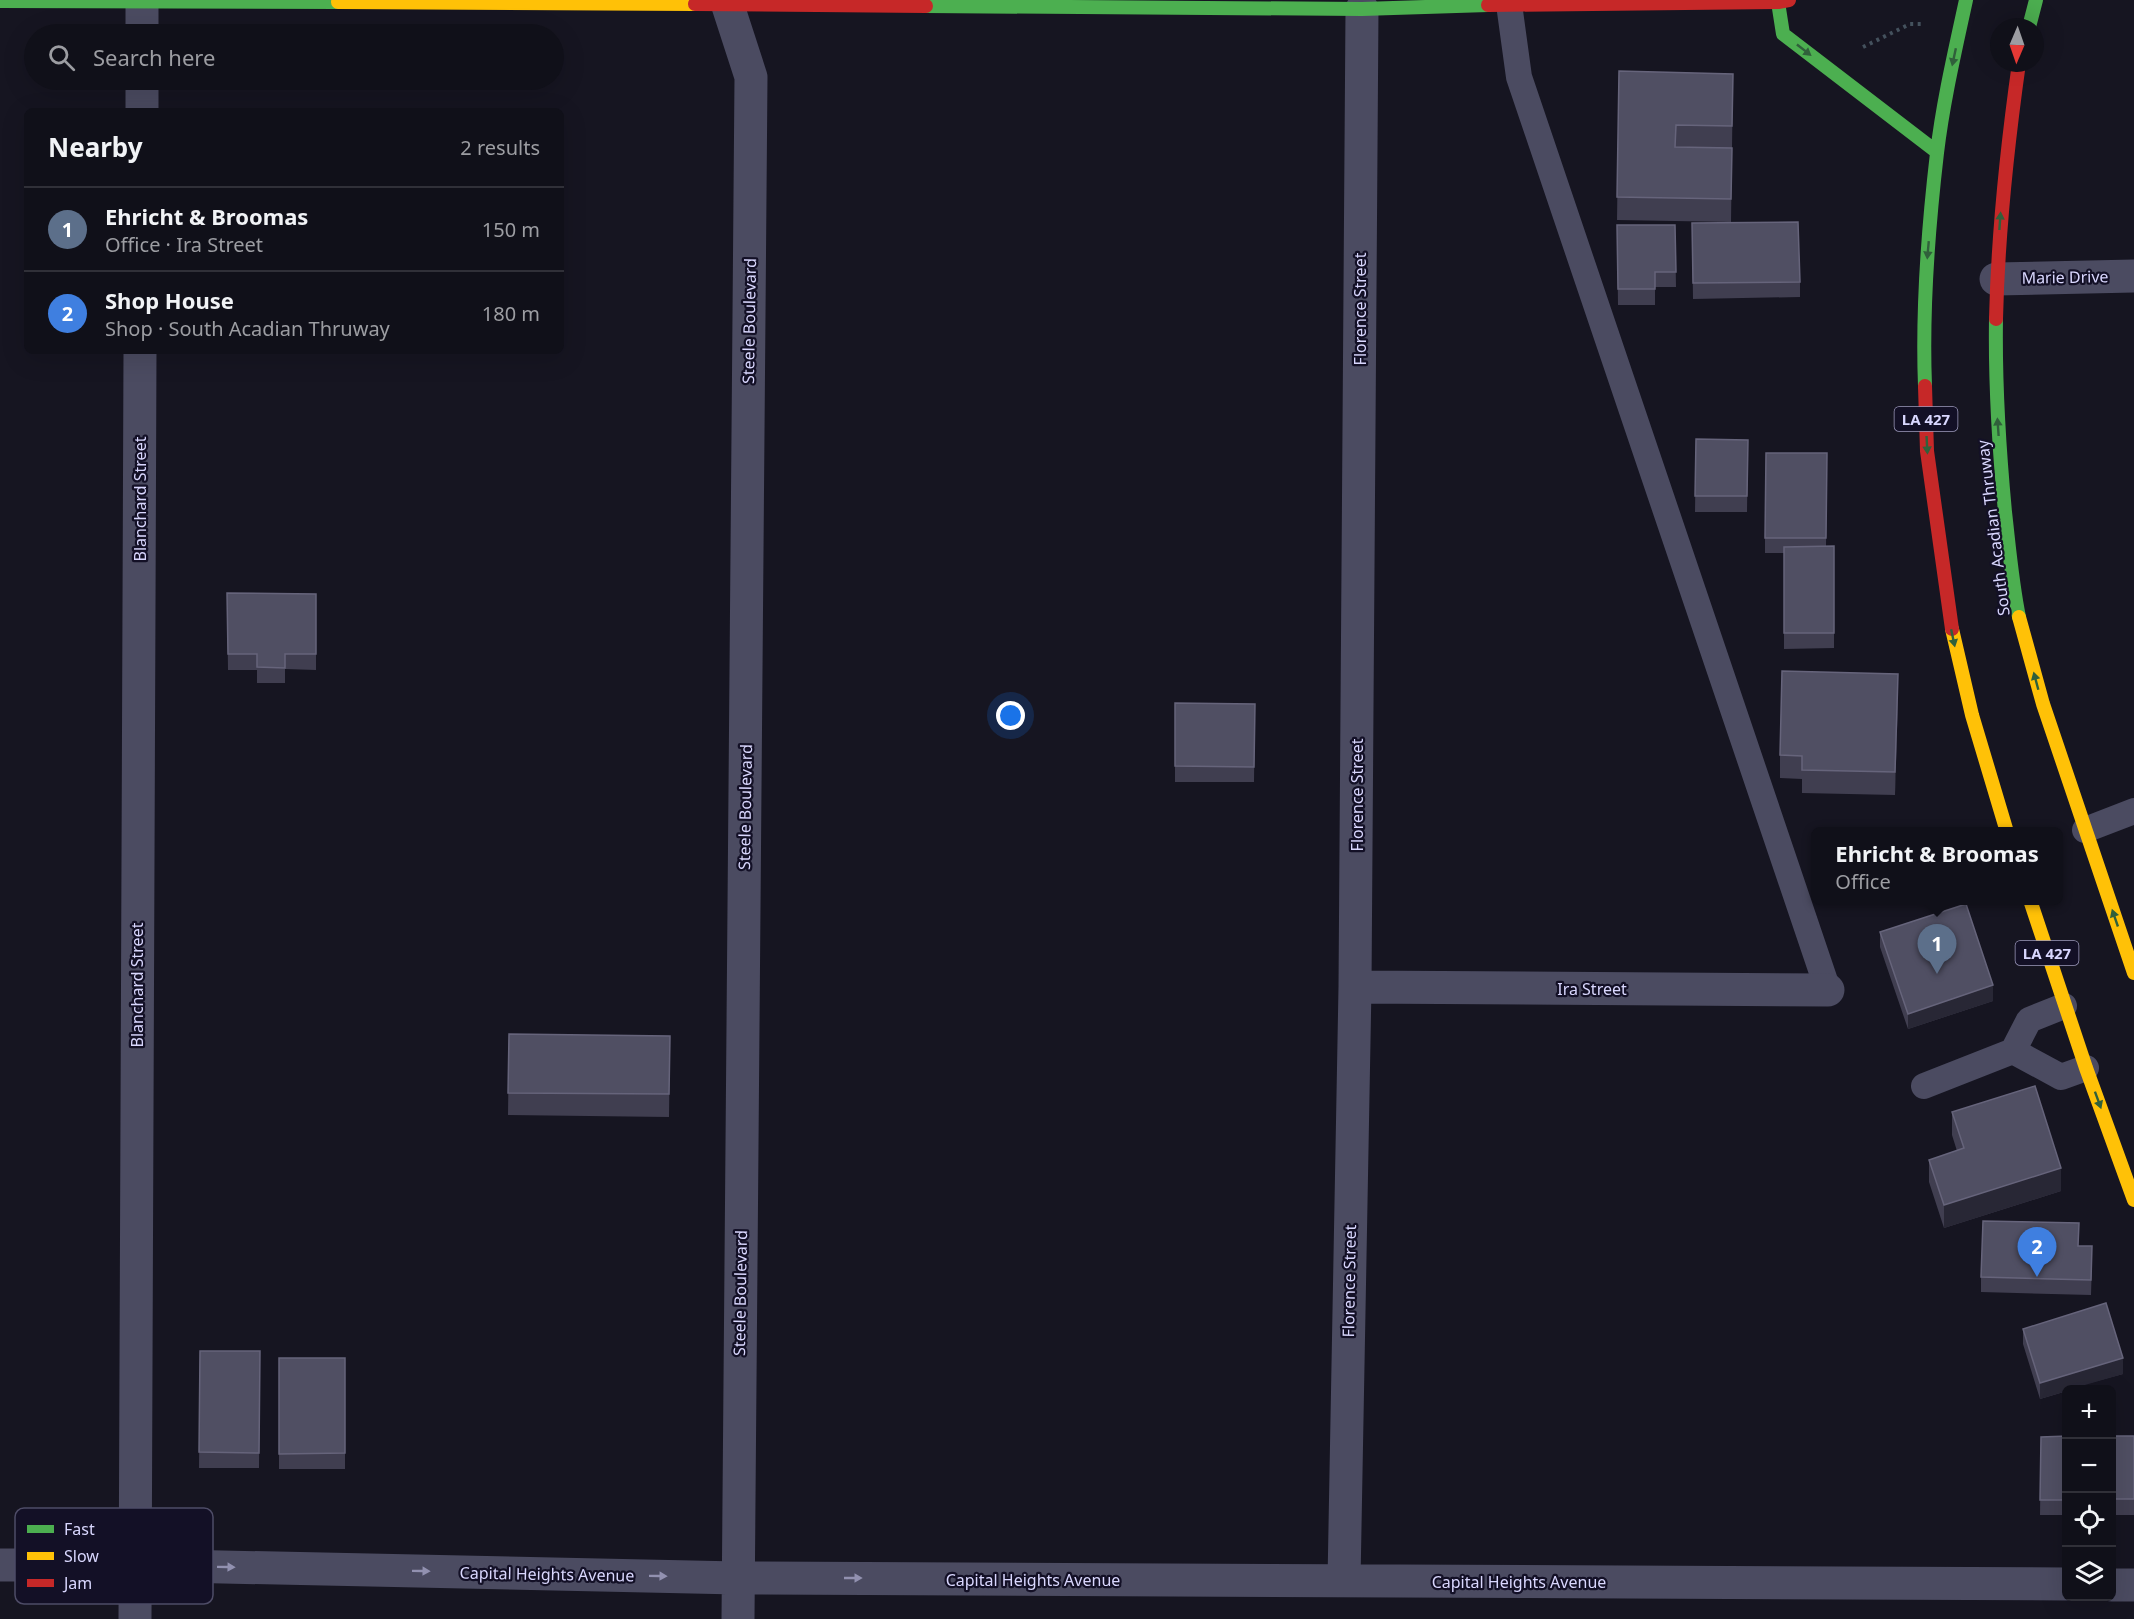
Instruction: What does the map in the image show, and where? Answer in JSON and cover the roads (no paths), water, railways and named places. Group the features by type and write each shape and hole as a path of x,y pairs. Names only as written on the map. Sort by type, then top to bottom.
{"main road":[{"name":"LA 427","path":"1966,0 1948,84 1937,153 1928,259 1924,365 1928,451 1948,609 1958,660 1988,776 2006,827"},
{"path":"2031,18 2036,0"},
{"path":"0,2 726,2 1362,9 1509,4 1782,1 1784,33 1937,153"},
{"name":"South Acadian Thruway","path":"2018,72 2003,173 1996,279 1995,389 2001,482 2011,566 2024,638 2042,705 2134,973"},
{"name":"LA 427","path":"2032,905 2064,1005 2134,1200"}],"street":[{"path":"142,2 142,24"},
{"name":"Steele Boulevard","path":"726,2 751,77 738,1619"},
{"name":"Florence Street","path":"1344,1581 1355,987 1362,9"},
{"path":"142,90 142,108"},
{"name":"Marie Drive","path":"1996,279 2134,276"},
{"name":"Blanchard Street","path":"134,1508 140,354"},
{"name":"Ira Street","path":"1355,987 1828,990"},
{"name":"Capital Heights Avenue","path":"213,1567 738,1578 2062,1584"},
{"path":"2116,1584 2134,1585"},
{"name":"Blanchard Street","path":"135,1604 135,1619"}],"lane":[{"path":"1509,4 1520,77 1828,990"},
{"path":"2085,830 2134,811"},
{"path":"1924,1086 2013,1051 2029,1020 2064,1005"},
{"path":"2013,1051 2061,1077 2086,1068"}],"place":[{"name":"Ehricht & Broomas","path":"1937,974"},
{"name":"Shop House","path":"2037,1277"}]}
